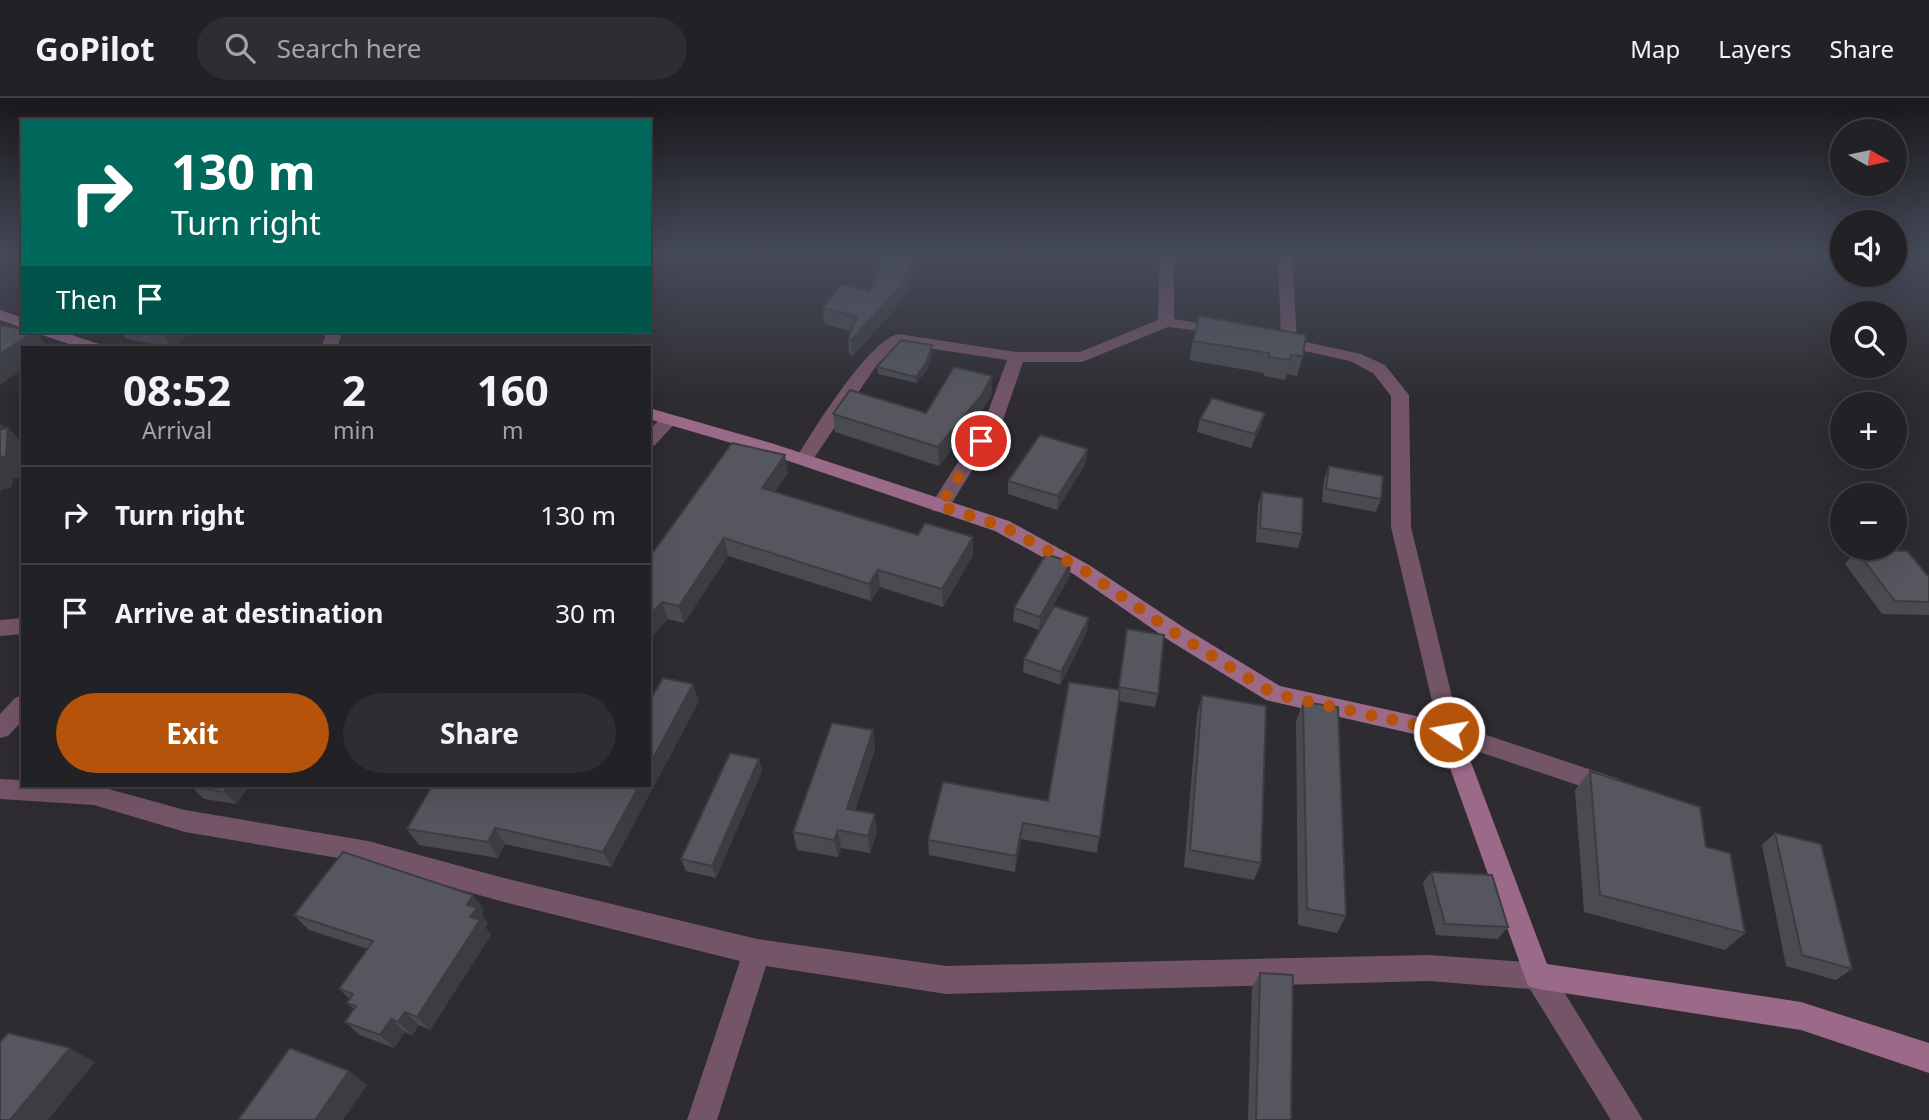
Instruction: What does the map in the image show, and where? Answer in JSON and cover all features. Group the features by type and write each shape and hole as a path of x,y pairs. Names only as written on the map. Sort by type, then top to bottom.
{"street":[{"path":"1166,304 1166,322"},
{"path":"1287,304 1289,342"},
{"path":"0,315 21,322"},
{"path":"804,460 872,359 898,339 1016,357 1082,357 1166,322 1234,333"},
{"path":"51,333 90,346"},
{"path":"1262,338 1356,357 1379,369 1400,395 1401,527 1449,732 1538,976 1628,1120"},
{"path":"940,506 994,420 1016,357"},
{"path":"651,414 804,460 1002,526 1082,569 1178,635 1274,694 1449,732 1629,793"},
{"path":"651,439 670,419"},
{"path":"0,628 21,626"},
{"path":"0,729 21,706"},
{"path":"0,789 94,795 185,821 368,852 500,889 757,952 946,980 1429,968 1538,976 1801,1016 1929,1058"},
{"path":"702,1120 757,952"}],"building":[{"path":"826,304 885,304 851,340 848,338 857,317 823,308"},
{"path":"1199,316 1306,335 1303,356 1291,355 1290,360 1269,357 1269,353 1193,341"},
{"path":"0,325 21,329 21,333 32,333 0,354"},
{"path":"901,340 932,345 926,363 916,377 877,367"},
{"path":"954,367 992,376 981,396 938,447 833,414 850,390 926,413"},
{"path":"1212,398 1265,413 1255,434 1200,419"},
{"path":"8,427 6,456 0,458 0,430"},
{"path":"1040,435 1088,449 1058,496 1008,481"},
{"path":"732,443 785,455 762,488 918,535 925,523 973,537 942,589 878,570 869,584 724,538 679,606 662,602 651,614 651,555"},
{"path":"1329,466 1383,476 1381,499 1326,489"},
{"path":"1262,492 1303,498 1302,534 1260,528"},
{"path":"1907,551 1929,577 1929,602 1895,601 1864,560 1907,560"},
{"path":"1046,554 1071,562 1040,617 1014,608"},
{"path":"1054,606 1089,618 1061,672 1024,659"},
{"path":"1127,629 1164,635 1158,694 1119,687"},
{"path":"663,678 693,684 651,762 651,699"},
{"path":"1069,682 1120,690 1100,837 1023,823 1016,856 928,840 943,782 1048,801"},
{"path":"1202,695 1266,706 1261,863 1190,850"},
{"path":"1303,702 1338,707 1346,916 1307,909"},
{"path":"832,723 873,730 847,809 875,814 868,836 838,830 834,840 793,832"},
{"path":"730,753 759,759 712,866 681,859"},
{"path":"1590,771 1700,807 1706,847 1730,853 1745,933 1600,895"},
{"path":"192,787 227,787 224,792"},
{"path":"431,787 638,787 603,852 495,828 488,842 407,829"},
{"path":"1775,833 1821,844 1852,969 1802,955"},
{"path":"343,852 473,895 467,905 477,908 470,917 480,920 417,1017 405,1012 398,1022 391,1019 380,1035 345,1022 356,1006 347,1003 353,994 339,989 373,941 294,915"},
{"path":"1431,872 1492,875 1508,927 1445,924"},
{"path":"1260,973 1293,975 1291,1120 1256,1120"},
{"path":"8,1033 70,1048 10,1120 0,1120 0,1042"},
{"path":"290,1048 349,1071 315,1120 238,1120"}],"route":[{"path":"981,441 940,506 1002,526 1082,569 1178,635 1274,694 1449,732"}]}
